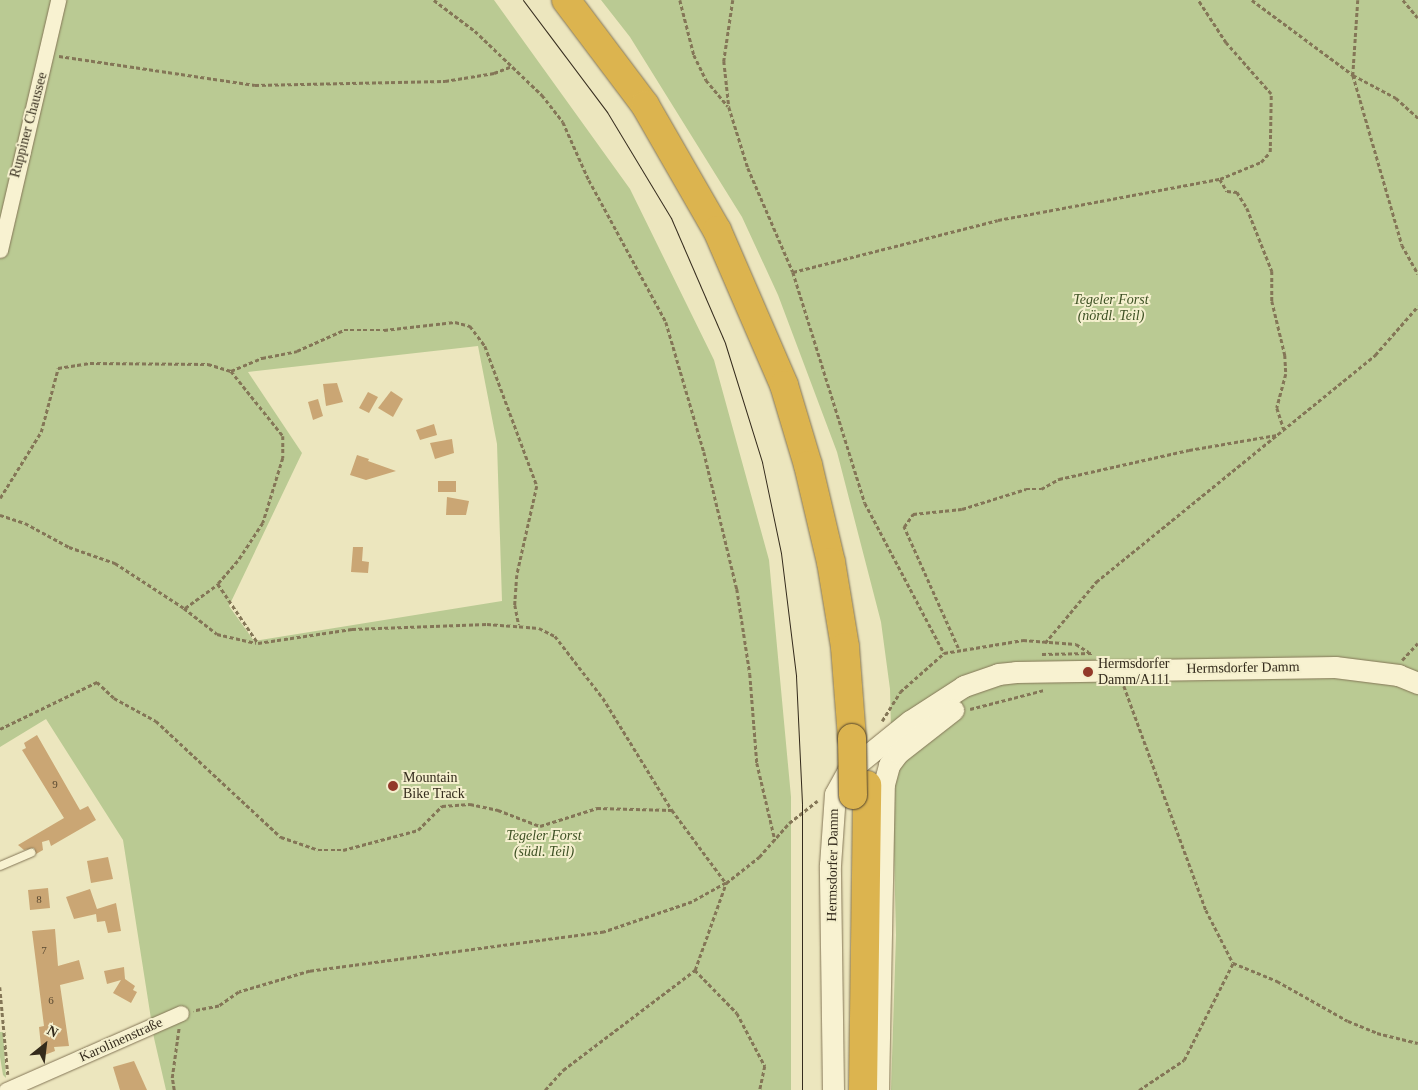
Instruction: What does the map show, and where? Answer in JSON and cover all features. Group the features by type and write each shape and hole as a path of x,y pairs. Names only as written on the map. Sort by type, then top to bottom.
{"highway":[{"path":"566,0 645,106 717,230 784,385 808,465 831,562 845,648 866,732"},
{"path":"582,0 630,59 688,147 734,230 773,319 813,430 839,530 856,630 866,732 860,790 848,1090"},
{"path":"860,790 863,1090"}],"main road":[{"name":"Hermsdorfer Damm","path":"833,1090 832,811 840,782 847,772 887,738 964,686 998,674 1043,681 1336,667 1390,674 1418,683"},
{"name":"Hermsdorfer Damm","path":"878,1090 884,784 889,765 908,742 962,703 1043,681"}],"street":[{"name":"Ruppiner Chaussee","path":"0,250 13,184 48,54 58,0"},
{"name":"Karolinenstraße","path":"7,1085 182,1014"}],"lane":[{"path":"0,866 31,853"}],"path":[{"path":"434,0 475,31 510,67 542,95 563,122 589,180 666,322 704,452 736,589 750,674 757,763 775,840"},
{"path":"680,0 694,55 706,80 729,107"},
{"path":"733,0 724,61 729,107 748,168 793,272 865,503 944,653"},
{"path":"793,272 998,220 1220,179 1261,162 1270,152 1271,94 1226,44 1198,0"},
{"path":"1252,0 1353,75 1396,98 1418,118"},
{"path":"1358,0 1353,75 1402,245 1418,274"},
{"path":"1403,0 1418,18"},
{"path":"48,54 255,85 445,81 494,73 510,67"},
{"path":"1220,179 1227,191 1237,192 1247,208 1272,271 1272,301 1285,356 1286,374 1277,408 1284,429"},
{"path":"1045,643 1096,582 1375,355 1418,306"},
{"path":"231,372 262,358 297,351 344,330 384,330 455,322 470,326 485,346 537,486 517,575 515,605 519,625"},
{"path":"0,498 41,432 58,368 90,363 208,364 231,372 283,436 283,458 263,523 238,561 218,584 184,608"},
{"path":"958,648 904,527 913,514 962,508 1026,489 1041,488 1059,479 1214,444 1276,435"},
{"path":"0,515 25,523 68,547 115,563 184,608 217,634 258,643 352,629 519,625 539,628 555,636 603,698 672,810 726,883"},
{"path":"218,584 258,643"},
{"path":"866,732 884,715 900,692 944,653 958,648 980,648 1023,640 1076,644 1090,652 1069,652"},
{"path":"1402,660 1418,643"},
{"path":"1121,678 1206,910 1233,963 1278,981 1348,1021 1377,1033 1418,1043"},
{"path":"963,712 1043,681"},
{"path":"0,729 97,682 114,698 156,721 280,837 318,850 343,850 418,830 442,806 470,804 498,810 540,826 597,808 672,810"},
{"path":"174,1090 172,1078 182,1014 219,1006 239,992 310,971 604,932 692,902 726,883 759,857 789,823 823,799"},
{"path":"545,1090 563,1070 694,970 726,883"},
{"path":"1138,1090 1184,1060 1233,963"},
{"path":"694,970 737,1013 765,1066 760,1090"},
{"path":"0,987 9,1070 7,1085"}],"green space":[{"name":"Tegeler Forst (südl. Teil)","path":"0,0 494,0 630,189 714,360 769,560 791,797 791,1090 166,1090 154,1038 123,840 46,719 0,747","holes":["478,346 497,444 502,601 254,641 229,606 302,453 248,372"]},
{"name":"Tegeler Forst (nördl. Teil)","path":"601,0 1418,0 1418,1090 891,1090 896,935 890,689 881,622 837,452 778,295 742,217 630,37"},
{"path":"0,1032 3,1032 6,1078 3,1075 0,1057"}],"building":[{"path":"337,383 343,402 326,406 323,384"},
{"path":"391,391 403,399 393,417 378,408"},
{"path":"368,392 378,397 369,413 359,408"},
{"path":"318,399 323,416 313,420 308,402"},
{"path":"434,424 437,435 420,440 416,430"},
{"path":"452,439 454,453 435,459 430,443"},
{"path":"357,455 396,471 366,480 350,475"},
{"path":"438,481 456,481 456,492 438,492"},
{"path":"447,497 469,501 466,515 446,515"},
{"path":"353,547 363,547 362,561 369,562 368,573 351,572"},
{"path":"37,735 80,810 88,806 96,820 51,846 49,840 42,842 43,850 36,854 34,848 24,850 18,845 64,818 22,750 26,748 24,743"},
{"path":"108,857 113,879 91,883 87,861"},
{"path":"48,888 50,908 30,910 28,890"},
{"path":"90,889 97,909 116,903 121,931 108,933 105,921 97,922 96,914 74,919 66,897"},
{"path":"55,929 58,966 79,960 84,979 60,985 69,1046 54,1047 55,1051 42,1056 39,1027 44,1026 32,931"},
{"path":"124,967 125,979 135,986 133,990 137,992 131,1003 113,993 121,980 107,984 104,971"},
{"path":"134,1061 147,1090 120,1090 113,1067"}],"tram line":[{"path":"523,0 607,112 671,218 725,343 762,462 781,553 796,676 802,804 802,1090"}],"place":[{"name":"Hermsdorfer Damm/A111","path":"1088,672"},
{"name":"Mountain Bike Track","path":"393,786"}]}
